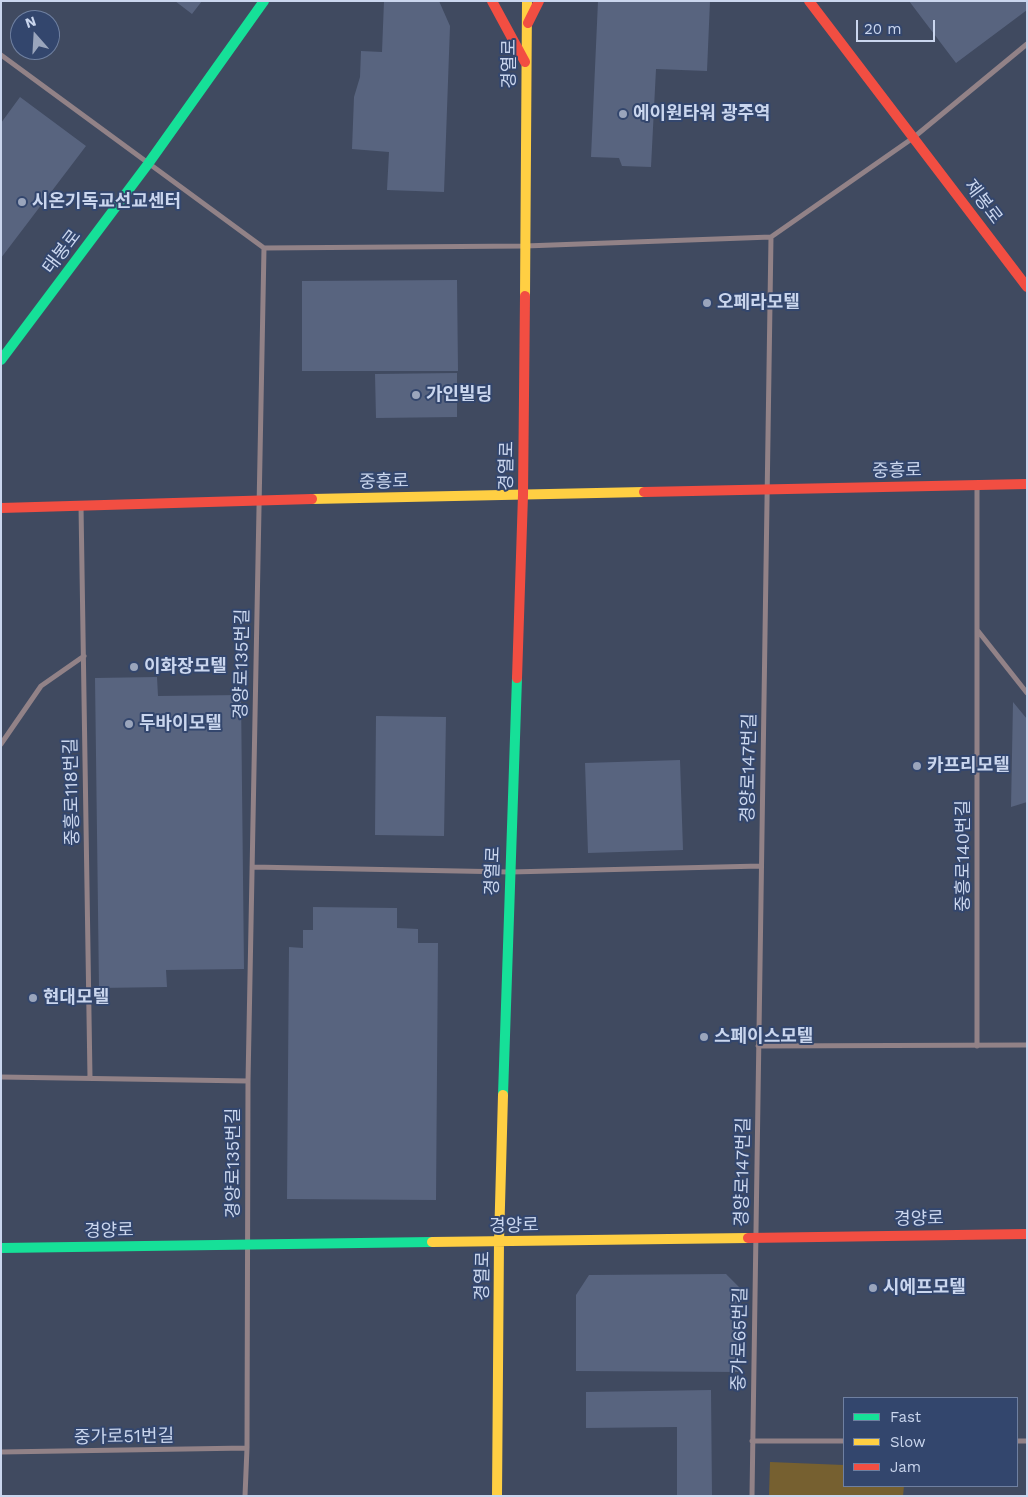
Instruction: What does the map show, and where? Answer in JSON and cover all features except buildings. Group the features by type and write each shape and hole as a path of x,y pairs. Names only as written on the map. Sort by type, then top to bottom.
{"street":[{"name":"태봉로","path":"1,360 148,164 264,1"},
{"path":"492,1 526,64"},
{"name":"경열로","path":"497,1496 500,1242 523,495 527,1"},
{"path":"526,26 539,1"},
{"name":"제봉로","path":"809,1 1027,287"},
{"path":"1,55 264,248 526,246 771,237 913,138 1027,44"},
{"path":"767,490 771,237"},
{"name":"경양로135번길","path":"247,1245 248,1081 264,248"},
{"name":"중흥로","path":"1,508 258,500 1027,484"},
{"name":"중흥로140번길","path":"977,486 977,1046"},
{"name":"경양로147번길","path":"756,1238 767,490"},
{"name":"중흥로118번길","path":"81,506 90,1078"},
{"path":"978,630 1027,693"},
{"path":"1,744 41,686 84,656"},
{"path":"252,867 510,872 761,866"},
{"path":"758,1046 1027,1046"},
{"path":"1,1077 248,1081"},
{"name":"경양로","path":"1,1248 1027,1234"},
{"name":"중가로65번길","path":"752,1496 756,1238"},
{"path":"245,1496 247,1448 247,1245"},
{"path":"752,1441 843,1441"},
{"name":"중가로51번길","path":"1,1452 247,1448"}],"shaded area":[{"path":"770,1462 843,1465 843,1487 904,1487 903,1496 769,1496"}],"traffic: fast":[{"path":"1,360 148,164 264,1"},
{"path":"503,1095 517,678"},
{"path":"1,1248 432,1242"}],"traffic: slow":[{"path":"525,296 527,1"},
{"path":"312,499 644,492"},
{"path":"497,1496 499,1242 503,1095"},
{"path":"432,1242 748,1238"}],"traffic: jam":[{"path":"492,1 525,62"},
{"path":"528,23 539,1"},
{"path":"809,1 1027,287"},
{"path":"517,678 523,495 525,296"},
{"path":"644,492 1027,484"},
{"path":"1,508 312,499"},
{"path":"748,1238 1027,1234"}],"place":[{"name":"에이원타워 광주역","path":"623,114"},
{"name":"시온기독교선교센터","path":"22,202"},
{"name":"오페라모텔","path":"707,303"},
{"name":"가인빌딩","path":"416,395"},
{"name":"이화장모텔","path":"134,667"},
{"name":"두바이모텔","path":"129,724"},
{"name":"카프리모텔","path":"917,766"},
{"name":"현대모텔","path":"33,998"},
{"name":"스페이스모텔","path":"704,1037"},
{"name":"시에프모텔","path":"873,1288"}]}
